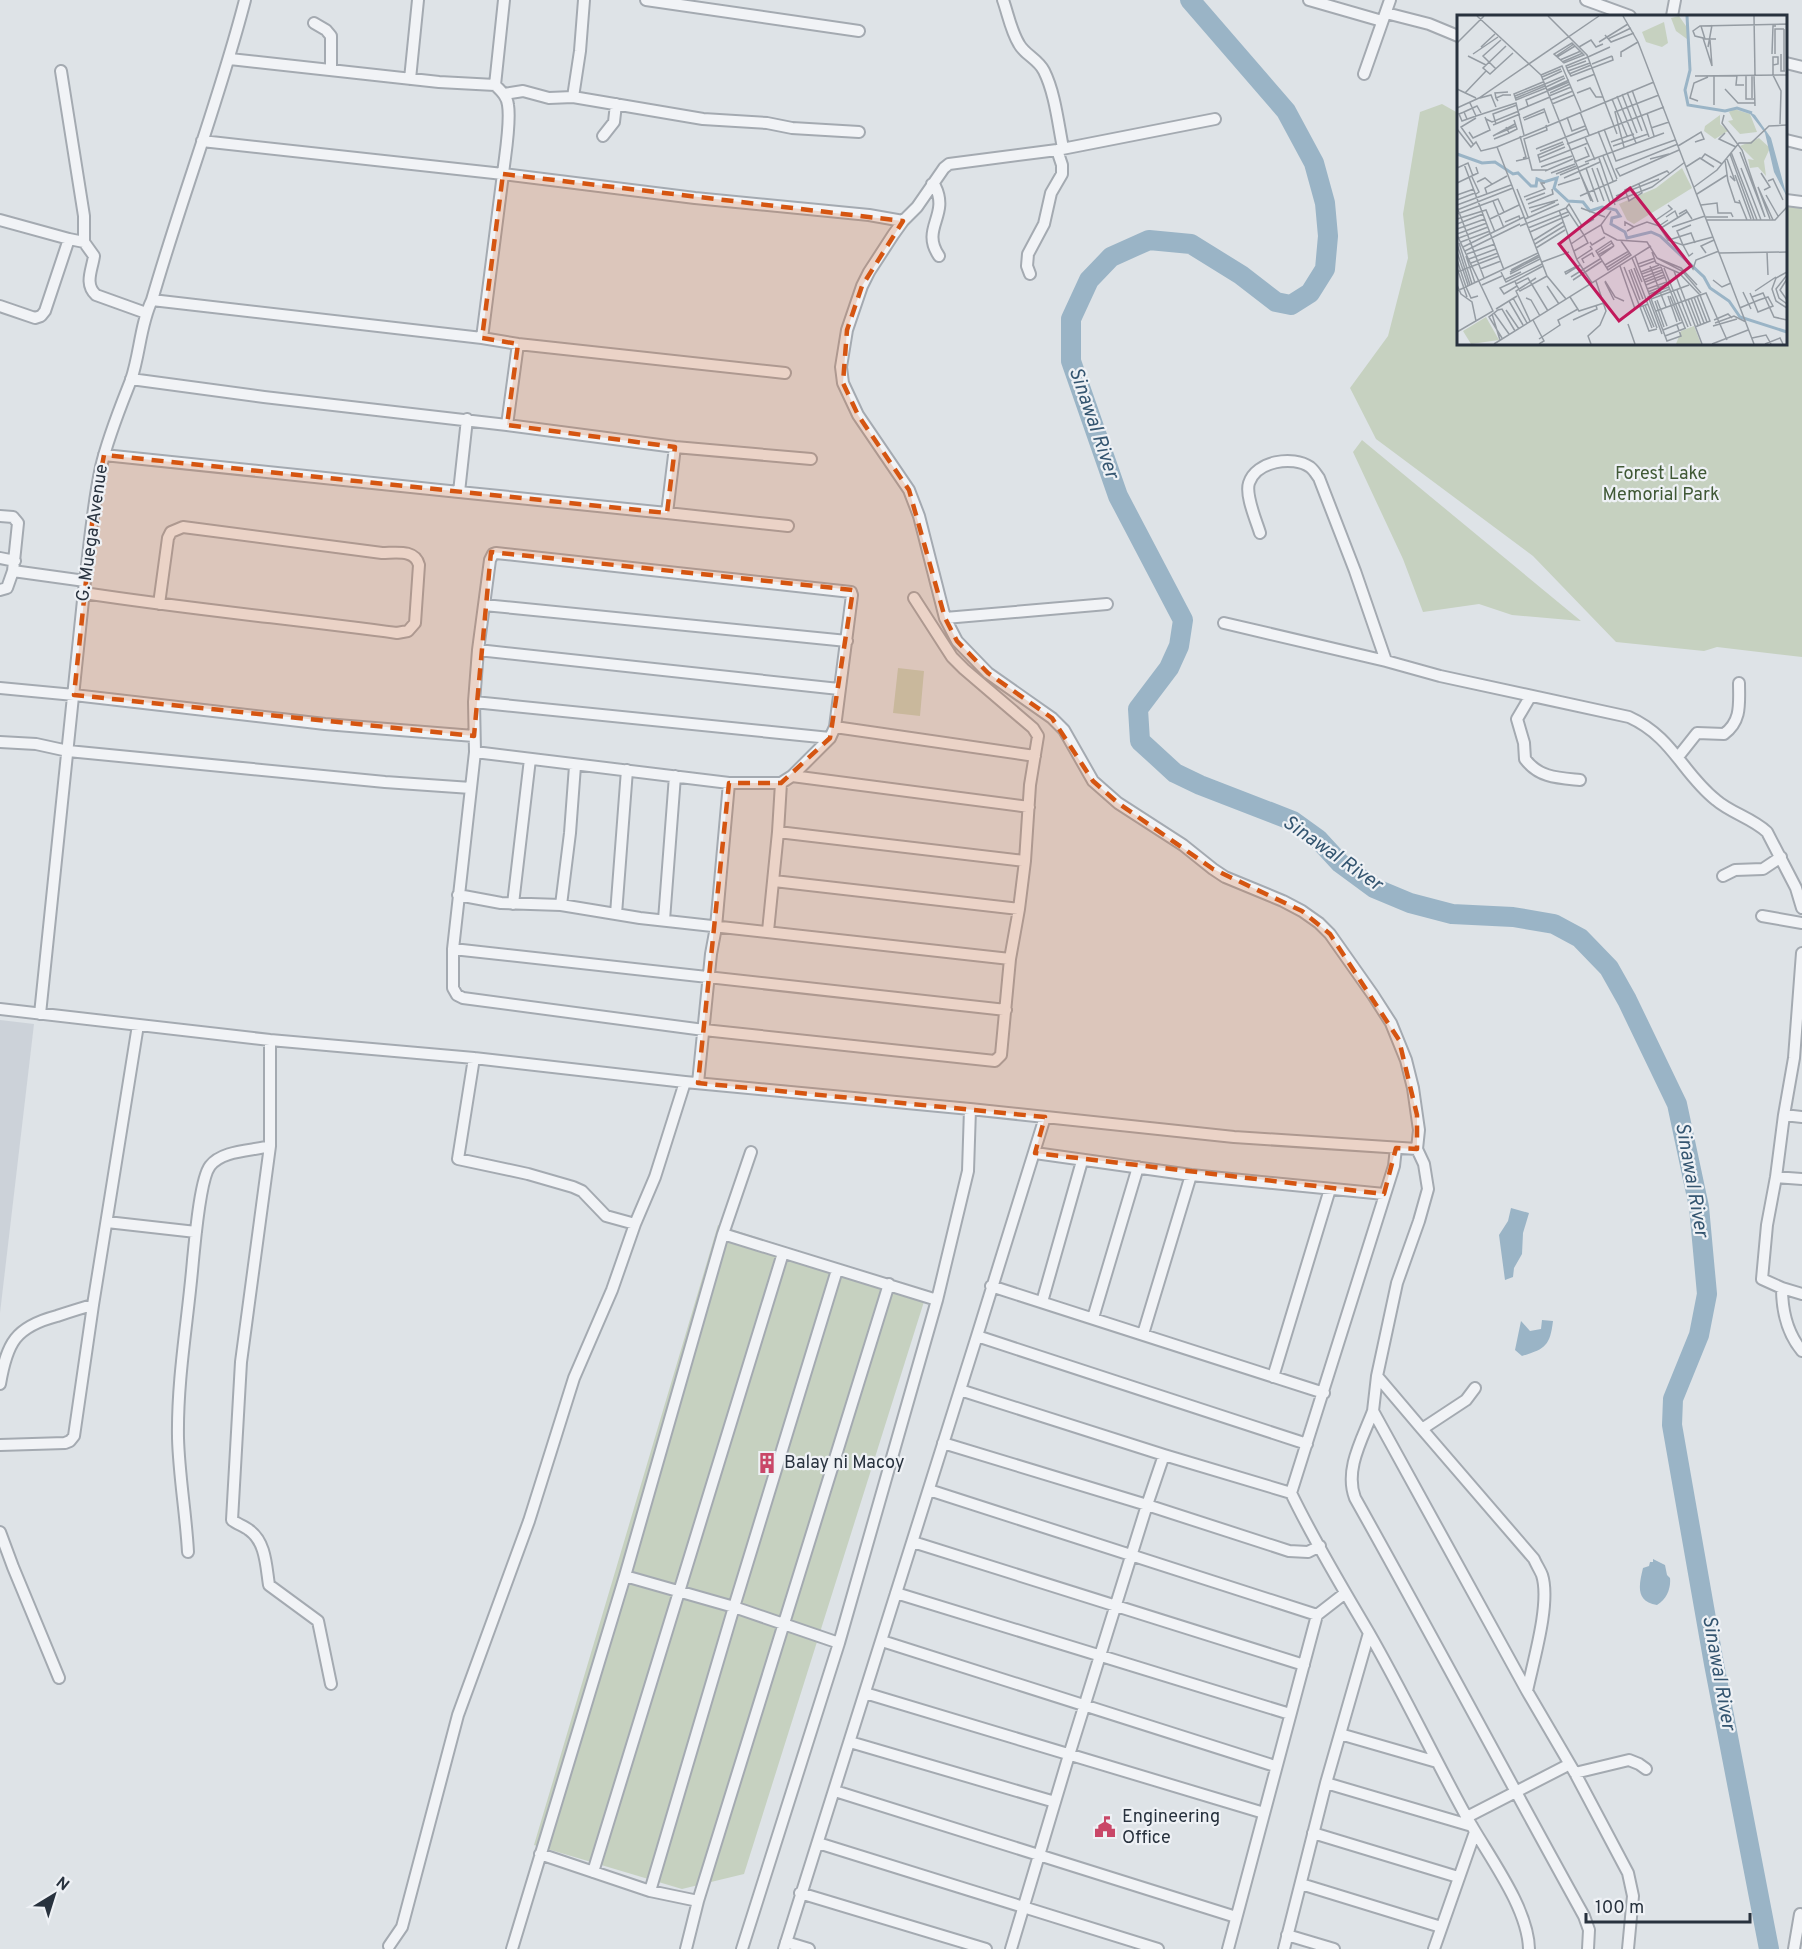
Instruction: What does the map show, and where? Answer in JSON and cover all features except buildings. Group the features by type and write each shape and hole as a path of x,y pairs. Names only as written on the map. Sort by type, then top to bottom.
{"street":[{"name":"G. Muega Avenue","path":"40,1014 85,581 93,514 104,455 123,396 131,379 146,312 152,300 230,59 245,0"},
{"path":"410,79 418,0"},
{"path":"495,84 504,0"},
{"path":"573,97 584,0"},
{"path":"646,0 859,31"},
{"path":"1003,0 1019,44 1024,51 1039,62 1050,86 1062,165 1062,174 1052,193 1044,224 1028,254 1029,274"},
{"path":"1310,0 1384,17 1429,24 1457,36"},
{"path":"1364,74 1390,0"},
{"path":"1586,0 1627,15"},
{"path":"1672,15 1675,0"},
{"path":"314,23 331,36 331,69"},
{"path":"230,59 410,79 495,84 504,94 509,114 482,338"},
{"path":"1787,63 1802,67"},
{"path":"61,71 84,216 84,242 94,256 89,285 96,295 146,312"},
{"path":"504,94 523,91 549,98 573,97 703,118 766,123 792,128 859,132"},
{"path":"603,136 614,122 616,104"},
{"path":"1215,119 1060,149 949,164 937,175 917,207 903,220 862,286 847,330 841,367 842,375 848,396 858,415 909,489 916,506 945,618 957,641 988,673 1052,718 1064,730 1093,781 1118,803 1184,845 1225,877 1302,911 1330,934 1373,995 1399,1040 1408,1069 1417,1115 1419,1130 1417,1149 1424,1164 1428,1189 1397,1283 1377,1376 1373,1411 1356,1455 1352,1474 1352,1491 1584,1916 1589,1930 1588,1949"},
{"path":"1787,140 1802,144"},
{"path":"202,141 903,220"},
{"path":"932,184 939,194 940,210 932,231 932,244 939,256"},
{"path":"1787,200 1802,202"},
{"path":"0,220 84,242"},
{"path":"0,306 35,318 41,316 45,311 69,238"},
{"path":"152,300 785,373"},
{"path":"507,425 518,344"},
{"path":"131,379 264,397 467,419 675,447 811,459"},
{"path":"459,492 467,419"},
{"path":"667,513 675,447"},
{"path":"104,455 788,526"},
{"path":"1260,533 1248,493 1248,484 1251,479 1268,465 1282,461 1298,461 1309,466 1319,478 1355,571 1386,661"},
{"path":"0,516 13,517 18,523 14,566 8,588 0,590"},
{"path":"84,593 159,604 397,633 411,629 415,623 419,565 418,559 411,554 183,527 171,532 168,538 159,604"},
{"path":"475,752 729,783 781,783 792,776 830,738 835,727 852,595 846,590 493,554 490,560 478,650 474,702 475,752 453,949 453,988 457,995 463,998 704,1030 992,1061 1001,1055 1010,959 1025,861 1030,785 1038,736 1033,728 952,657 914,598"},
{"path":"0,558 14,566 85,581"},
{"path":"945,618 1107,604"},
{"path":"484,605 847,641"},
{"path":"1224,623 1530,697 1629,717 1655,732 1714,799 1761,825 1799,887 1802,908"},
{"path":"478,650 839,689"},
{"path":"1678,758 1697,733 1724,734 1735,724 1739,714 1739,683"},
{"path":"0,688 325,724 474,736"},
{"path":"1530,697 1517,719 1524,743 1525,759 1547,776 1580,780"},
{"path":"474,702 830,738"},
{"path":"835,727 1035,756"},
{"path":"0,741 375,781 471,788"},
{"path":"513,904 530,759"},
{"path":"561,905 575,766"},
{"path":"616,914 627,770"},
{"path":"664,920 675,776"},
{"path":"792,776 1029,807"},
{"path":"698,1083 711,954 716,927 729,783"},
{"path":"768,931 781,783"},
{"path":"778,832 1025,861"},
{"path":"1723,876 1736,870 1763,869 1781,857"},
{"path":"774,881 1019,909"},
{"path":"459,895 513,904 561,905 716,927 1010,959"},
{"path":"1762,916 1802,923"},
{"path":"453,949 1006,1010"},
{"path":"1802,953 1798,1058 1784,1115 1767,1225 1762,1279 1802,1294"},
{"path":"0,1010 270,1040 474,1058 685,1082 1234,1137 1417,1149"},
{"path":"0,1445 65,1443 74,1436 138,1025"},
{"path":"270,1040 270,1146 242,1362 232,1520 248,1529 262,1547 269,1585 318,1621 331,1684"},
{"path":"474,1058 458,1159 528,1174 573,1187 582,1191 606,1216 635,1224"},
{"path":"389,1946 398,1934 405,1917 458,1715 529,1521 574,1378 612,1290 660,1162 685,1082"},
{"path":"742,1949 839,1643 937,1300 968,1171 970,1109"},
{"path":"1784,1115 1802,1117"},
{"path":"809,1949 785,1945 1046,1117"},
{"path":"188,1552 178,1439 179,1380 196,1232 205,1176 212,1163 226,1155 270,1146"},
{"path":"1291,1493 1394,1166 1396,1148"},
{"path":"512,1949 625,1576 723,1234 751,1152"},
{"path":"1035,1153 1191,1175 1384,1194"},
{"path":"1042,1302 1082,1161"},
{"path":"1093,1318 1138,1167"},
{"path":"1143,1334 1191,1175"},
{"path":"1776,1177 1802,1179"},
{"path":"1274,1377 1330,1189"},
{"path":"107,1222 196,1232"},
{"path":"723,1234 937,1300"},
{"path":"593,1872 783,1252"},
{"path":"650,1891 837,1270"},
{"path":"686,1949 698,1901 889,1284"},
{"path":"991,1286 1324,1393"},
{"path":"1782,1288 1785,1321 1802,1351"},
{"path":"0,1384 10,1347 26,1328 45,1318 93,1305"},
{"path":"977,1336 1307,1444"},
{"path":"1377,1376 1534,1559 1542,1576 1544,1597 1542,1619 1527,1691"},
{"path":"1422,1429 1466,1400 1475,1388"},
{"path":"960,1390 1291,1493 1471,1825 1516,1900 1528,1931 1529,1949"},
{"path":"1373,1411 1628,1873 1633,1896 1628,1949"},
{"path":"943,1443 1289,1551 1308,1552 1320,1546"},
{"path":"1011,1949 1069,1755 1164,1455"},
{"path":"929,1490 1317,1615"},
{"path":"0,1532 12,1567 59,1678"},
{"path":"913,1542 1304,1665"},
{"path":"625,1576 734,1607 839,1643"},
{"path":"896,1593 1290,1714"},
{"path":"1228,1949 1317,1615 1344,1594"},
{"path":"1284,1949 1326,1783 1369,1634"},
{"path":"882,1641 1275,1766"},
{"path":"865,1693 1264,1813"},
{"path":"1340,1734 1437,1762"},
{"path":"850,1743 1055,1802"},
{"path":"1434,1949 1458,1877 1471,1825 1515,1791 1572,1769 1629,1760 1646,1769"},
{"path":"1326,1783 1471,1825"},
{"path":"835,1791 1236,1917"},
{"path":"1313,1833 1458,1877"},
{"path":"818,1843 1158,1949"},
{"path":"540,1854 650,1891 698,1901"},
{"path":"1301,1884 1441,1926"},
{"path":"800,1893 986,1949"},
{"path":"1794,1949 1800,1914"},
{"path":"1287,1935 1334,1949"}],"highlighted area":[{"path":"503,174 903,221 862,286 847,330 843,383 858,415 909,490 945,618 957,641 988,673 1052,718 1093,781 1118,803 1213,869 1302,911 1330,934 1399,1040 1417,1115 1417,1149 1396,1148 1384,1194 1035,1153 1045,1117 698,1083 729,783 781,783 830,738 853,590 491,552 474,736 74,695 93,514 104,455 667,513 675,447 507,425 518,344 482,338"}],"shaded area":[{"path":"0,1020 34,1024 0,1313"}],"green space":[{"name":"Forest Lake Memorial Park","path":"1442,104 1457,112 1457,345 1787,345 1787,206 1802,208 1802,657 1717,647 1704,651 1616,642 1533,556 1376,439 1350,388 1388,336 1408,258 1403,214 1420,112"},
{"path":"1362,440 1581,621 1512,615 1479,604 1423,612 1403,559 1353,452"},
{"path":"898,668 924,671 920,716 893,713"},
{"path":"718,1225 927,1292 744,1874 682,1889 534,1845"}],"water":[{"path":"1511,1208 1529,1213 1523,1233 1522,1254 1514,1268 1513,1277 1505,1280 1499,1235 1508,1221"},
{"path":"1542,1320 1553,1321 1548,1341 1536,1351 1522,1356 1515,1350 1521,1321 1530,1331 1541,1329"},
{"path":"1653,1559 1665,1565 1670,1578 1668,1593 1657,1605 1645,1600 1640,1591 1643,1568 1649,1566"}],"waterway":[{"name":"Sinawal River","path":"1190,0 1286,111 1314,163 1325,203 1328,236 1325,269 1310,293 1291,305 1276,302 1241,275 1191,244 1149,240 1111,257 1089,280 1071,319 1071,361 1118,496 1183,620 1179,646 1169,668 1138,709 1140,741 1175,773 1293,821 1318,839 1340,863 1374,888 1410,903 1452,914 1513,917 1554,924 1580,938 1609,968 1627,1000 1677,1104 1699,1207 1707,1294 1699,1335 1673,1399 1672,1425 1714,1664 1769,1949"}],"place":[{"name":"Balay ni Macoy","path":"767,1463"},
{"name":"Engineering Office","path":"1105,1827"}]}
